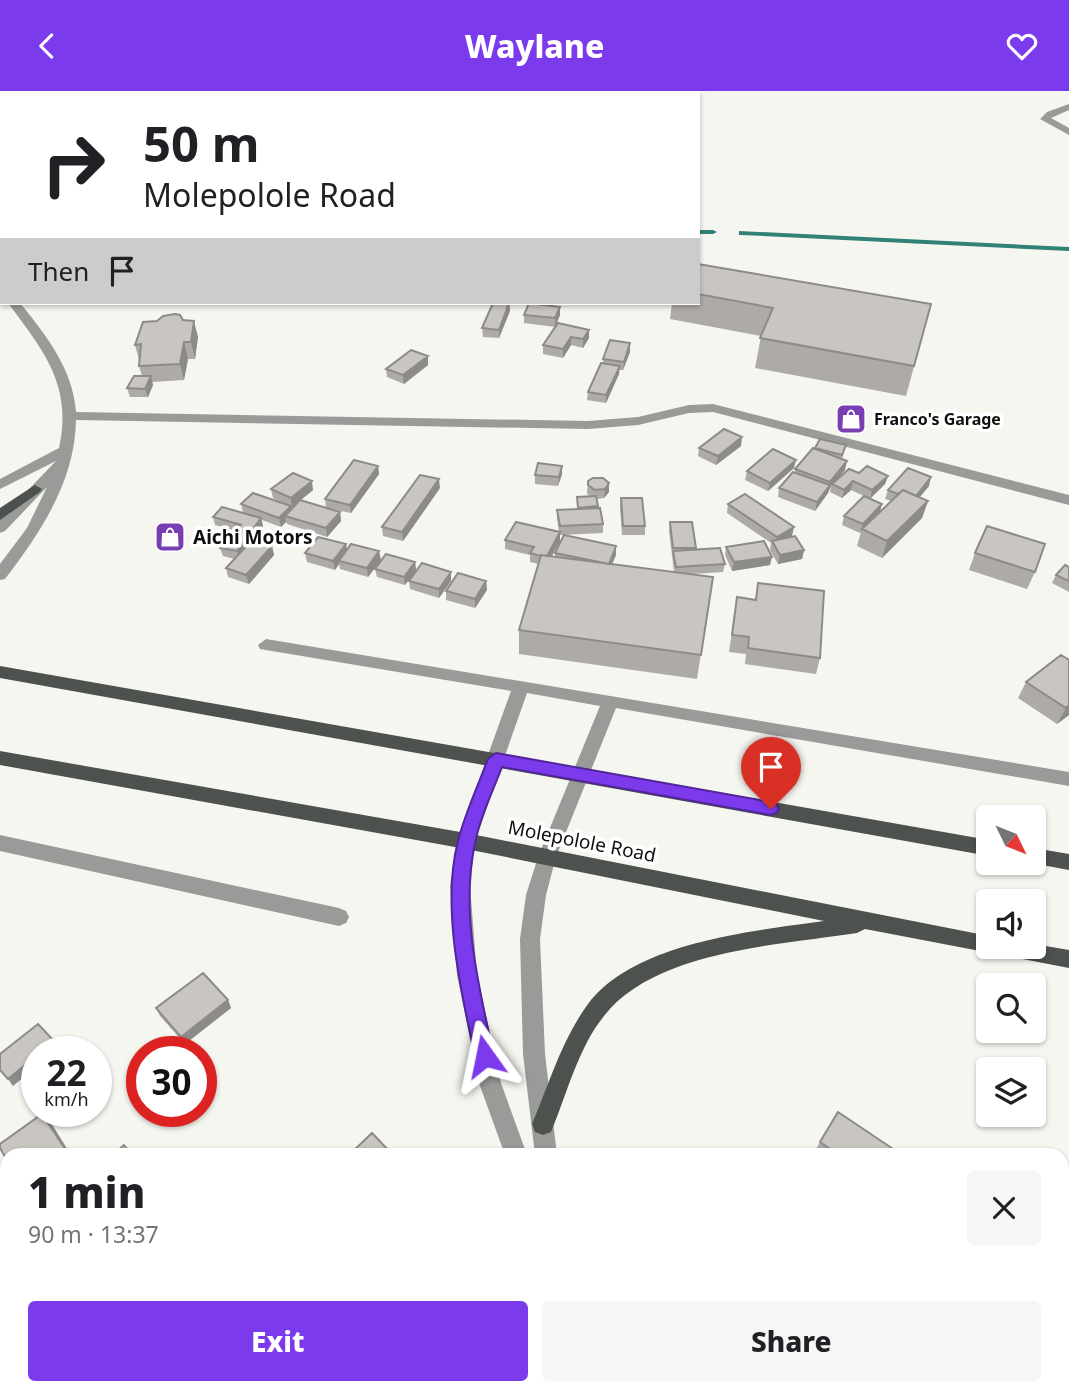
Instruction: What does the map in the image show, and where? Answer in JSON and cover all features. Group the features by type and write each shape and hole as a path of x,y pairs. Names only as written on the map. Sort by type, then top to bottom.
{"main road":[{"path":"0,515 35,489"},
{"path":"0,672 976,846"},
{"name":"Molepolole Road","path":"0,758 466,841 976,943"},
{"path":"1046,858 1069,862"},
{"path":"543,1124 573,1046 599,1006 632,979 668,960 714,949 868,923"},
{"path":"1046,955 1069,959"}],"street":[{"path":"1069,107 1050,114 1045,119 1069,132"},
{"path":"0,575 37,524 65,450 71,416 67,392 42,338 16,305"},
{"path":"71,416 587,425 638,421 688,409 713,408 1069,500"},
{"path":"0,485 65,450"},
{"path":"0,528 59,466"},
{"path":"266,645 1069,779"},
{"path":"513,1148 490,1083 467,975 460,886 466,841 521,686"},
{"path":"545,1148 534,1054 530,939 536,895 547,857 610,701"},
{"path":"0,843 339,917"}],"building":[{"path":"700,264 931,304 914,366 760,338 773,308 700,294"},
{"path":"492,305 508,305 499,330 482,328"},
{"path":"528,305 560,307 555,318 524,315"},
{"path":"180,315 183,320 194,321 191,342 184,342 180,364 139,366 141,344 135,345 143,322 157,321 163,316"},
{"path":"558,323 589,330 583,339 571,337 563,349 543,345"},
{"path":"610,340 630,343 624,362 603,359"},
{"path":"411,350 428,356 403,375 386,369"},
{"path":"601,363 620,366 606,395 588,392"},
{"path":"134,376 151,376 145,389 127,388"},
{"path":"724,429 742,437 718,456 699,448"},
{"path":"820,439 846,445 842,455 815,448"},
{"path":"813,448 847,461 830,482 795,469"},
{"path":"773,449 796,460 770,483 747,471"},
{"path":"354,460 378,466 350,505 325,499"},
{"path":"538,463 562,466 559,477 535,475"},
{"path":"867,466 888,476 872,490 853,481 844,490 832,484 849,469 859,473"},
{"path":"908,468 931,477 916,496 903,490 898,494 888,490"},
{"path":"793,472 830,485 817,502 779,488"},
{"path":"293,473 312,481 291,498 271,489"},
{"path":"420,475 439,479 402,532 382,527"},
{"path":"603,478 609,483 605,489 595,490 588,485 588,481"},
{"path":"903,490 928,501 887,541 862,529"},
{"path":"253,493 291,506 279,518 241,504"},
{"path":"745,494 794,527 777,537 728,504"},
{"path":"596,496 598,506 578,508 577,497"},
{"path":"864,496 882,504 863,524 844,516"},
{"path":"621,498 642,498 645,526 623,526"},
{"path":"300,500 340,512 326,528 285,516"},
{"path":"222,507 261,518 237,551 220,548 236,525 242,525 213,517"},
{"path":"600,508 603,524 560,526 557,510"},
{"path":"516,522 560,532 547,556 530,553 534,547 505,540"},
{"path":"670,522 692,522 696,548 673,548"},
{"path":"987,526 1045,544 1035,572 975,553"},
{"path":"564,535 616,546 609,564 555,553"},
{"path":"795,536 804,550 780,555 772,541"},
{"path":"318,537 346,544 333,561 305,553"},
{"path":"252,540 272,546 246,575 226,568"},
{"path":"764,541 772,557 734,562 726,547"},
{"path":"351,544 379,551 367,568 339,561"},
{"path":"720,548 725,564 676,567 673,551"},
{"path":"386,554 415,562 404,577 375,569"},
{"path":"541,555 713,577 701,655 519,630"},
{"path":"422,563 451,572 439,589 409,581"},
{"path":"1065,565 1069,567 1069,581 1056,575"},
{"path":"458,573 486,581 475,599 446,591"},
{"path":"758,583 824,591 820,658 748,648 749,637 732,635 737,597 756,600"},
{"path":"1061,655 1069,660 1069,705 1066,708 1026,682"},
{"path":"203,973 228,1000 182,1036 156,1008"},
{"path":"38,1024 49,1036 23,1036"},
{"path":"21,1037 21,1068 8,1079 0,1070 0,1054"},
{"path":"838,1112 892,1148 829,1148 820,1142"},
{"path":"24,1127 51,1127 64,1148 0,1148 0,1144"},
{"path":"372,1133 386,1148 356,1148"}],"waterway":[{"path":"700,232 713,232"},
{"path":"742,233 1069,249"}],"place":[{"name":"Franco's Garage","path":"851,419"},
{"name":"Aichi Motors","path":"170,537"}],"route":[{"path":"485,1056 467,975 460,886 466,841 496,759 771,809"}]}
